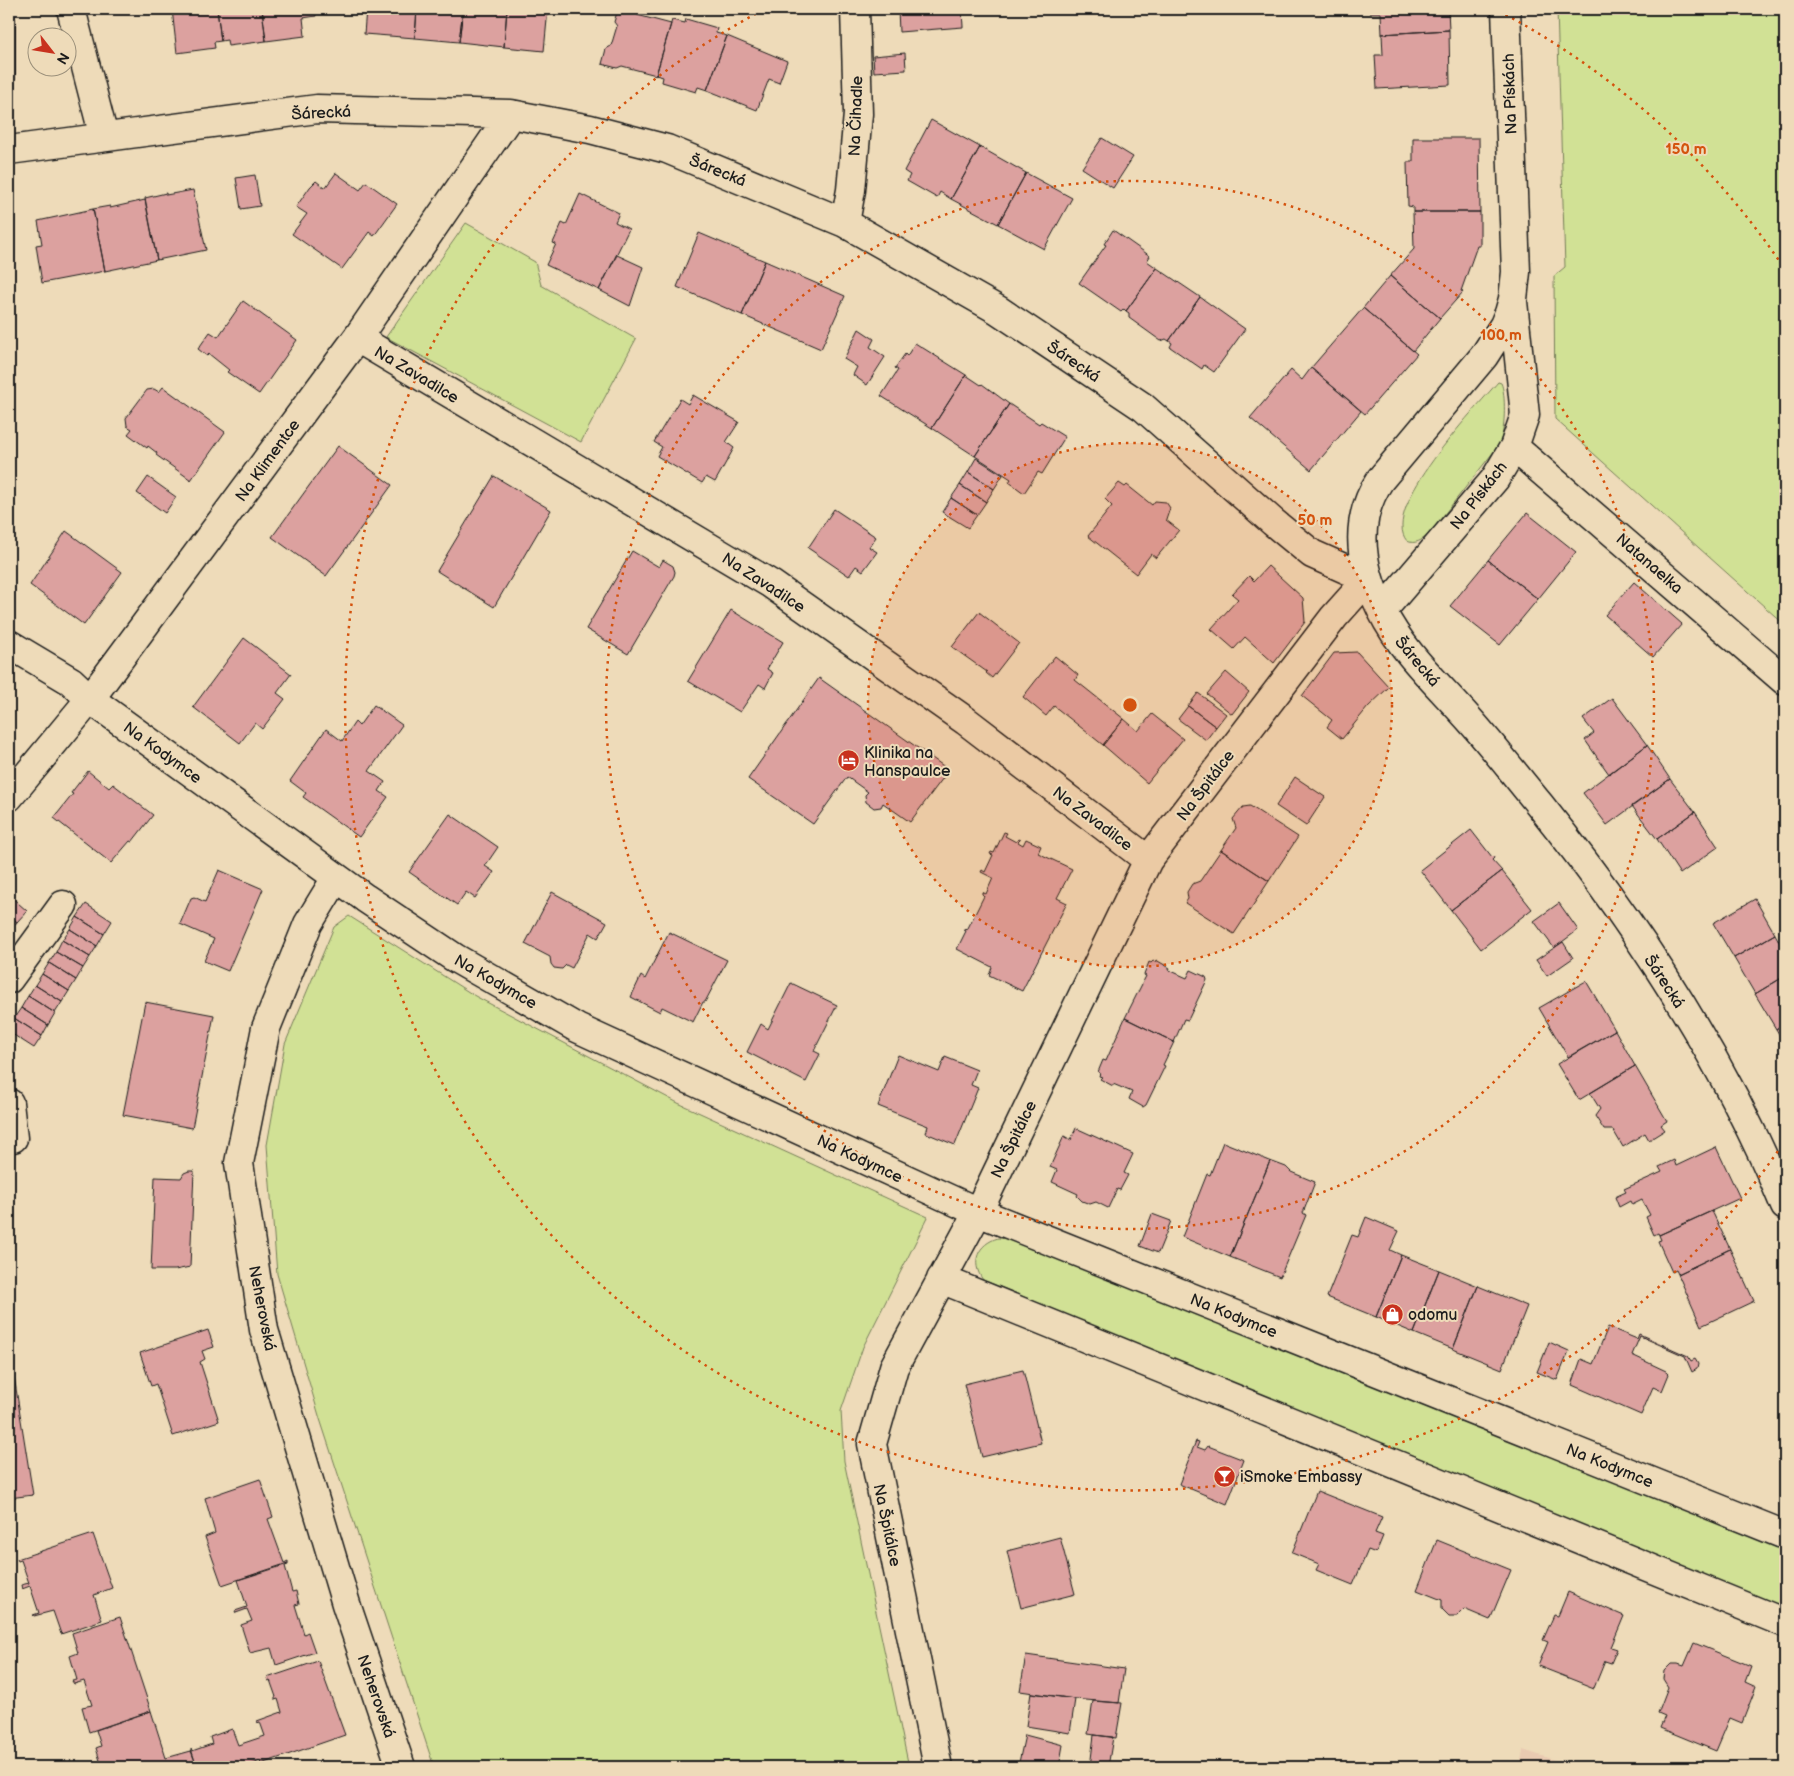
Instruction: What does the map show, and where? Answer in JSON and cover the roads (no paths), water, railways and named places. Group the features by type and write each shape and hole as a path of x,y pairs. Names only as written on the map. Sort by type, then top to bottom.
{"street":[{"path":"71,9 104,137"},
{"name":"Na Čihadle","path":"845,223 851,190 858,114 854,9"},
{"name":"Na Pískách","path":"1382,612 1495,479 1514,447 1522,426 1525,410 1513,299 1516,272 1506,9"},
{"name":"Šárecká","path":"9,150 317,109 511,114 590,129 667,149 845,223 998,310 1142,407 1312,554 1368,579 1382,612 1399,642 1492,746 1569,841 1632,928 1689,1018 1739,1106 1785,1206"},
{"name":"Na Klimentce","path":"9,797 90,699 357,338 511,114"},
{"name":"Na Pískách","path":"1368,579 1362,549 1362,528 1373,490 1484,356 1504,325 1513,299"},
{"name":"Na Zavadilce","path":"357,338 771,584 966,721 1148,860"},
{"name":"Natanaelka","path":"1514,447 1785,681"},
{"name":"Na Špitálce","path":"938,1767 872,1444 894,1367 978,1212 1148,860 1334,617 1368,579"},
{"name":"Na Kodymce","path":"9,644 71,681 90,699 336,878 455,958 576,1028 978,1212 1785,1535"},
{"name":"Neherovská","path":"336,878 308,924 266,1028 239,1163 264,1330 346,1604 397,1766"},
{"path":"9,979 63,905"},
{"path":"9,1103 13,1138"},
{"path":"941,1279 1785,1623"}],"place":[{"name":"Klinika na Hanspaulce","path":"848,761"},
{"name":"odomu","path":"1392,1314"},
{"name":"iSmoke Embassy","path":"1224,1476"}]}
